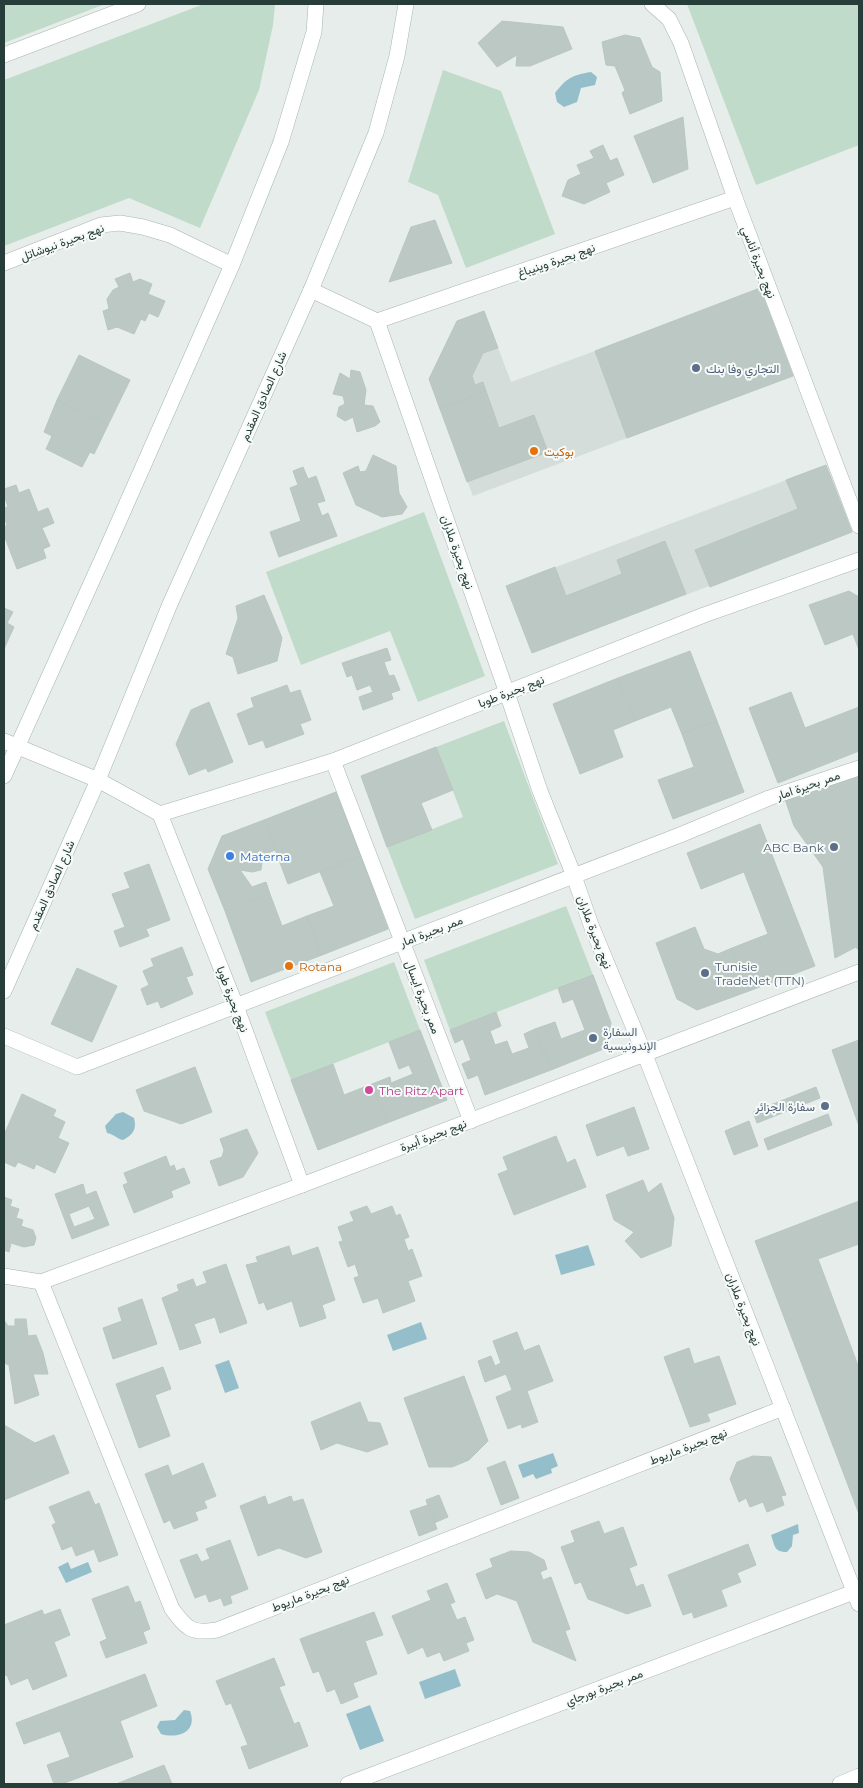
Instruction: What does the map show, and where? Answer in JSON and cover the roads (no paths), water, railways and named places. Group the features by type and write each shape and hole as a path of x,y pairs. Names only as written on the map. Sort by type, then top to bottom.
{"street":[{"path":"4,55 138,4"},
{"path":"4,776 10,744 108,548 232,265 281,142 314,32 316,4"},
{"name":"شارع الصادق المقدم","path":"4,991 98,780 170,604 312,290 376,133 397,56 406,4"},
{"name":"نهج بحيرة أناسي","path":"652,4 669,19 681,43 735,198 859,526"},
{"name":"نهج بحيرة وينيباغ","path":"377,321 735,198"},
{"name":"نهج بحيرة نيوشاتل","path":"4,264 101,225 120,223 142,226 170,235 232,265"},
{"path":"312,290 377,321"},
{"name":"نهج بحيرة ملاران","path":"377,321 508,693 540,791 574,876 591,925 645,1055 858,1595"},
{"name":"نهج بحيرة طوبا","path":"302,1185 236,1006 160,814 333,761 704,615 859,560"},
{"path":"10,744 98,780 160,814"},
{"name":"ممر بحيرة ايسال","path":"333,761 471,1121"},
{"name":"ممر بحيرة امار","path":"4,1036 77,1067 680,836 770,798 859,768"},
{"name":"نهج بحيرة أبيرة","path":"4,1276 41,1282 471,1121 859,972"},
{"name":"نهج بحيرة ماريوط","path":"41,1282 172,1609 185,1627 201,1632 217,1630 783,1408"},
{"name":"ممر بحيرة بورجاي","path":"348,1784 858,1595"},
{"path":"840,1784 859,1776"}],"water":[{"path":"591,72 597,77 595,85 581,88 577,102 564,107 557,102 555,93 563,84 574,76"},
{"path":"123,1112 134,1118 135,1125 132,1134 123,1140 107,1133 105,1126 116,1114"},
{"path":"588,1245 595,1265 561,1275 555,1255"},
{"path":"421,1322 427,1339 393,1351 387,1335"},
{"path":"229,1360 239,1388 225,1393 215,1365"},
{"path":"553,1453 558,1466 551,1469 552,1473 536,1479 533,1474 523,1478 518,1465"},
{"path":"798,1524 799,1533 793,1535 792,1546 787,1552 777,1550 771,1535"},
{"path":"68,1562 71,1569 88,1562 92,1572 66,1583 58,1567"},
{"path":"455,1669 461,1686 425,1699 419,1682"},
{"path":"370,1705 384,1741 360,1750 346,1714"},
{"path":"184,1710 190,1711 192,1718 189,1729 180,1734 161,1734 157,1727 160,1721 175,1720"}],"place":[{"name":"التجاري وفا بنك","path":"696,368"},
{"name":"بوكيت","path":"534,451"},
{"name":"ABC Bank","path":"834,847"},
{"name":"Materna","path":"230,856"},
{"name":"Rotana","path":"289,966"},
{"name":"Tunisie TradeNet (TTN)","path":"705,973"},
{"name":"السفارة الإندونيسية","path":"593,1038"},
{"name":"The Ritz Apart","path":"369,1090"},
{"name":"سفارة الجزائر","path":"825,1106"}]}
